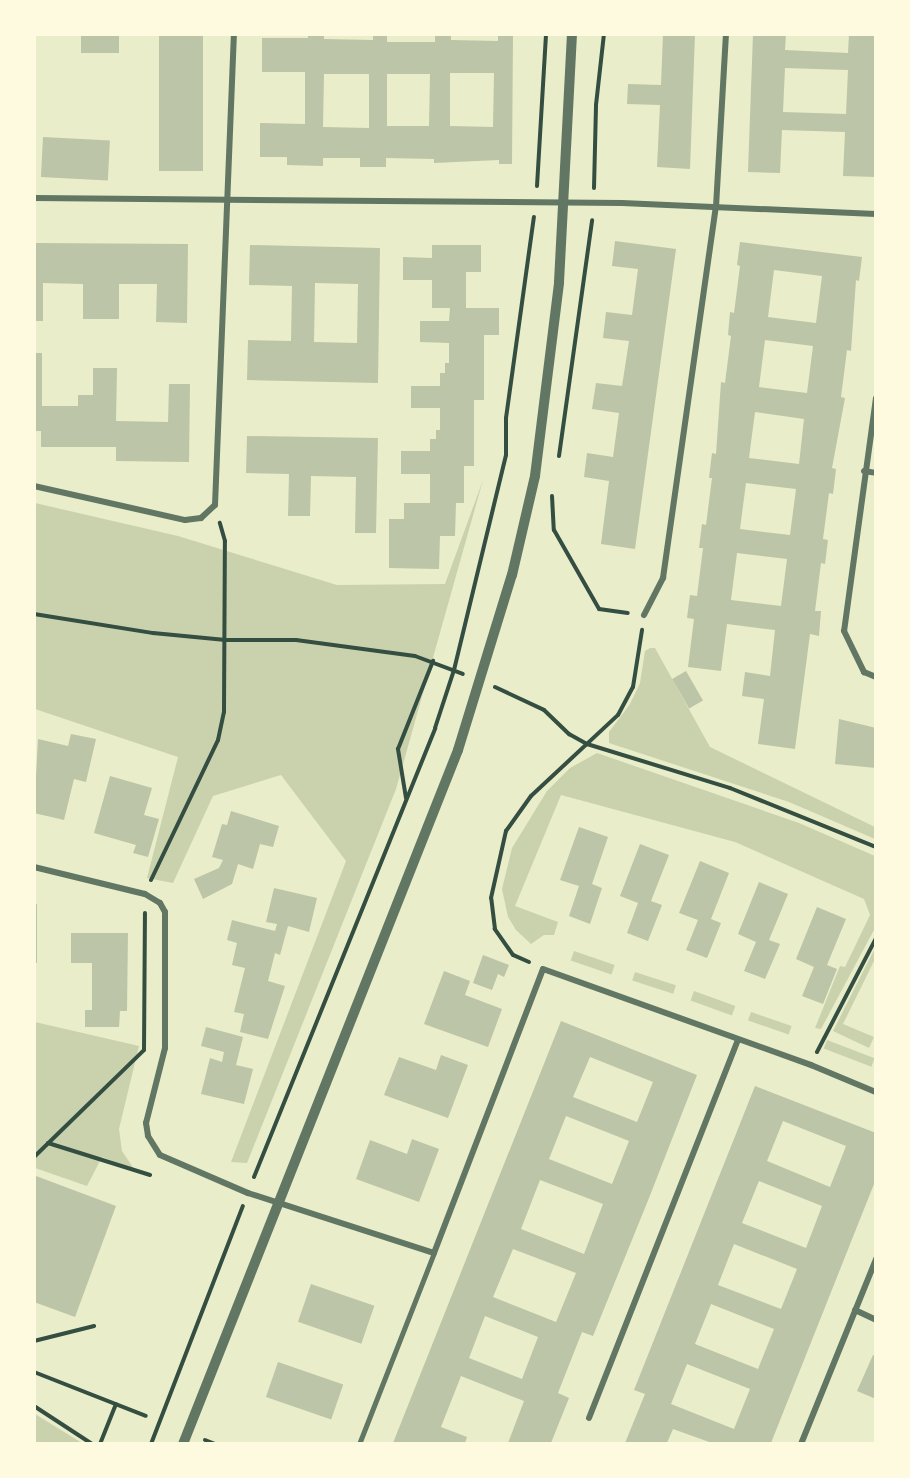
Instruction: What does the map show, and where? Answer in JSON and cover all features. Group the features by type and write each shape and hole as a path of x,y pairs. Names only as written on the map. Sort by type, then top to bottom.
{"street":[{"path":"34,486 185,520 201,518 215,505 224,199 234,34"},
{"path":"183,1443 458,750 493,643 535,476 565,202 572,34"},
{"path":"644,615 663,578 716,207 726,34"},
{"path":"34,198 593,202 876,214"},
{"path":"876,398 864,471 844,631 864,672 876,678"},
{"path":"864,471 876,473"},
{"path":"34,867 145,894 160,903 167,924 165,1048 149,1109 148,1136 160,1155 248,1193 434,1253"},
{"path":"359,1443 543,969 811,1065 876,1092"},
{"path":"589,1419 738,1040"},
{"path":"801,1443 876,1259"},
{"path":"855,1311 876,1320"}],"path":[{"path":"151,1443 248,1193 406,799 454,670 506,455 506,418 524,310 536,202 546,34"},
{"path":"557,467 593,202 597,105 602,83 604,34"},
{"path":"543,969 513,955 495,928 491,898 497,862 506,831 531,796 618,715 633,687 644,615 599,609 554,530 554,488"},
{"path":"34,1157 144,1050 145,894 218,740 224,712 225,541 215,505"},
{"path":"34,614 153,633 226,640 296,640 432,662 527,700 587,744 730,788 876,847"},
{"path":"406,799 398,748 432,662"},
{"path":"811,1065 876,938"},
{"path":"48,1143 150,1175"},
{"path":"34,1341 93,1326"},
{"path":"34,1372 146,1416"},
{"path":"100,1443 117,1404"},
{"path":"34,1406 92,1443"},
{"path":"205,1440 215,1443"}],"green space":[{"path":"483,480 396,789 247,1163 231,1162 346,861 281,775 213,796 173,883 147,878 178,757 35,709 35,503 178,536 337,585 445,584"},
{"path":"655,648 710,747 875,827 875,839 789,802 609,743 609,732 630,704 640,683 645,651"},
{"path":"597,753 799,823 875,856 875,928 821,1029 815,1028 840,966 845,967 870,915 864,899 735,842 561,795 515,906 558,922 554,935 544,935 531,944 516,930 508,917 502,889 512,848 547,791 570,768"},
{"path":"875,948 875,959 843,1024 874,1037 869,1048 833,1031"},
{"path":"574,951 615,965 611,974 571,960"},
{"path":"635,972 676,985 673,994 632,981"},
{"path":"694,991 735,1006 732,1015 691,1000"},
{"path":"751,1012 792,1026 789,1035 748,1021"},
{"path":"35,1022 139,1046 119,1129 122,1151 134,1169 102,1157 87,1186 35,1168"},
{"path":"827,1040 875,1058 871,1067 824,1048"},
{"path":"35,1414 82,1443 35,1443"}],"building":[{"path":"81,34 119,34 119,53 81,53"},
{"path":"159,34 203,34 203,171 159,171"},
{"path":"308,34 324,34 324,39 373,40 373,34 387,34 387,42 435,42 435,35 451,36 451,40 498,41 498,35 513,35 512,164 499,164 499,160 434,163 434,159 386,158 386,167 360,167 360,158 323,158 323,166 287,165 287,157 260,157 260,123 305,124 305,72 262,72 262,38 308,38","holes":["450,73 494,73 493,127 450,126","324,74 369,74 369,128 323,127","387,74 430,74 429,126 387,126"]},
{"path":"663,34 695,34 690,169 657,167 660,105 627,104 628,84 661,85"},
{"path":"753,34 786,34 785,50 848,53 849,34 876,34 876,177 843,176 845,132 782,130 780,173 748,172","holes":["785,68 848,70 846,114 783,112"]},
{"path":"43,137 110,141 108,180 41,177"},
{"path":"615,241 676,249 635,549 601,544 609,481 584,477 587,453 613,457 619,413 592,409 596,383 622,386 629,341 603,338 606,312 632,315 638,269 612,266"},
{"path":"740,242 862,257 859,281 856,280 851,351 847,350 841,397 845,398 832,468 836,469 833,494 829,493 823,539 828,540 825,564 821,563 815,611 821,611 819,636 810,634 795,749 758,744 764,699 742,696 745,672 770,676 775,630 727,624 721,671 688,667 694,619 687,618 690,595 697,596 703,548 699,548 702,524 706,525 712,478 709,478 712,453 716,454 721,382 725,383 731,336 728,335 730,312 734,313 740,266 737,265","holes":["774,270 822,276 816,323 768,317","765,340 813,346 807,393 759,387","755,412 804,419 799,464 749,458","746,483 796,489 790,535 740,529","737,553 787,559 781,606 731,600"]},
{"path":"34,243 188,244 187,323 156,322 157,284 119,284 119,319 83,319 83,284 43,283 43,321 34,321"},
{"path":"250,245 380,248 378,383 247,380 248,340 291,341 292,286 249,285","holes":["315,283 358,284 357,343 314,342"]},
{"path":"432,245 481,245 481,272 466,272 466,308 499,308 499,335 484,335 484,400 474,400 474,466 464,466 464,503 456,503 455,536 440,536 439,569 389,568 389,519 404,519 404,503 430,503 430,474 401,474 401,451 430,451 430,439 436,439 436,430 440,430 440,408 411,408 411,386 440,386 440,373 445,373 445,363 449,363 449,343 420,342 420,321 449,321 450,308 432,308 432,280 403,280 403,257 432,258"},
{"path":"34,353 42,353 42,406 78,406 78,395 93,395 93,368 117,368 116,421 168,422 169,384 190,384 189,462 116,461 116,447 41,447 41,431 34,431"},
{"path":"247,436 378,438 376,533 355,533 356,477 311,476 310,516 288,516 289,474 246,473"},
{"path":"686,671 703,700 689,708 672,679"},
{"path":"839,719 876,728 876,768 835,764"},
{"path":"71,734 96,739 86,782 74,779 64,820 34,813 38,739 68,746"},
{"path":"110,776 152,788 144,815 159,819 148,857 133,853 136,845 94,833"},
{"path":"231,811 279,826 273,847 260,844 253,869 238,864 232,884 203,899 194,879 219,868 223,860 212,857 222,824 227,825"},
{"path":"579,827 608,837 592,884 602,888 590,924 569,916 579,886 560,880"},
{"path":"640,844 669,855 651,901 662,905 648,941 627,933 638,903 620,896"},
{"path":"700,861 729,873 711,919 721,923 707,958 686,950 698,920 679,913"},
{"path":"759,882 788,894 769,940 780,944 765,979 744,971 756,942 738,934"},
{"path":"274,888 317,898 309,932 288,926 280,955 275,953 268,981 285,986 268,1039 240,1032 244,1014 234,1012 245,968 232,965 237,943 227,940 232,920 275,931 277,924 266,922"},
{"path":"34,904 37,904 37,963 34,963"},
{"path":"817,907 846,919 827,965 837,969 823,1004 802,996 814,967 796,959"},
{"path":"71,933 128,933 127,1011 120,1011 119,1027 85,1027 85,1010 92,1010 92,963 71,963"},
{"path":"483,955 509,965 504,977 498,974 492,990 473,983"},
{"path":"444,971 470,981 465,995 502,1009 488,1047 424,1024"},
{"path":"561,1021 697,1075 593,1336 582,1332 558,1393 569,1398 551,1443 508,1443 524,1401 461,1376 441,1427 467,1437 465,1443 393,1443","holes":["590,1057 653,1082 637,1122 573,1097","566,1116 629,1141 612,1184 549,1159","540,1180 603,1204 584,1254 521,1229","513,1249 576,1273 556,1322 493,1297","485,1316 538,1337 522,1379 469,1358"]},
{"path":"206,1027 243,1037 236,1065 253,1069 244,1104 201,1094 210,1058 222,1062 224,1052 201,1046"},
{"path":"441,1055 468,1065 448,1118 384,1095 399,1057 436,1070"},
{"path":"755,1086 876,1133 876,1179 771,1443 712,1443 673,1429 667,1443 625,1443 645,1394 634,1390","holes":["783,1121 846,1146 830,1187 767,1161","759,1181 822,1206 806,1248 742,1223","734,1244 797,1269 781,1309 718,1285","711,1304 774,1329 758,1369 695,1344","687,1364 750,1389 734,1429 671,1404"]},
{"path":"412,1139 439,1149 419,1202 356,1179 370,1140 407,1154"},
{"path":"36,1176 116,1206 75,1317 34,1302"},
{"path":"311,1284 374,1306 361,1344 298,1322"},
{"path":"873,1355 876,1356 876,1399 857,1391"},
{"path":"278,1362 343,1384 331,1419 266,1397"}]}
